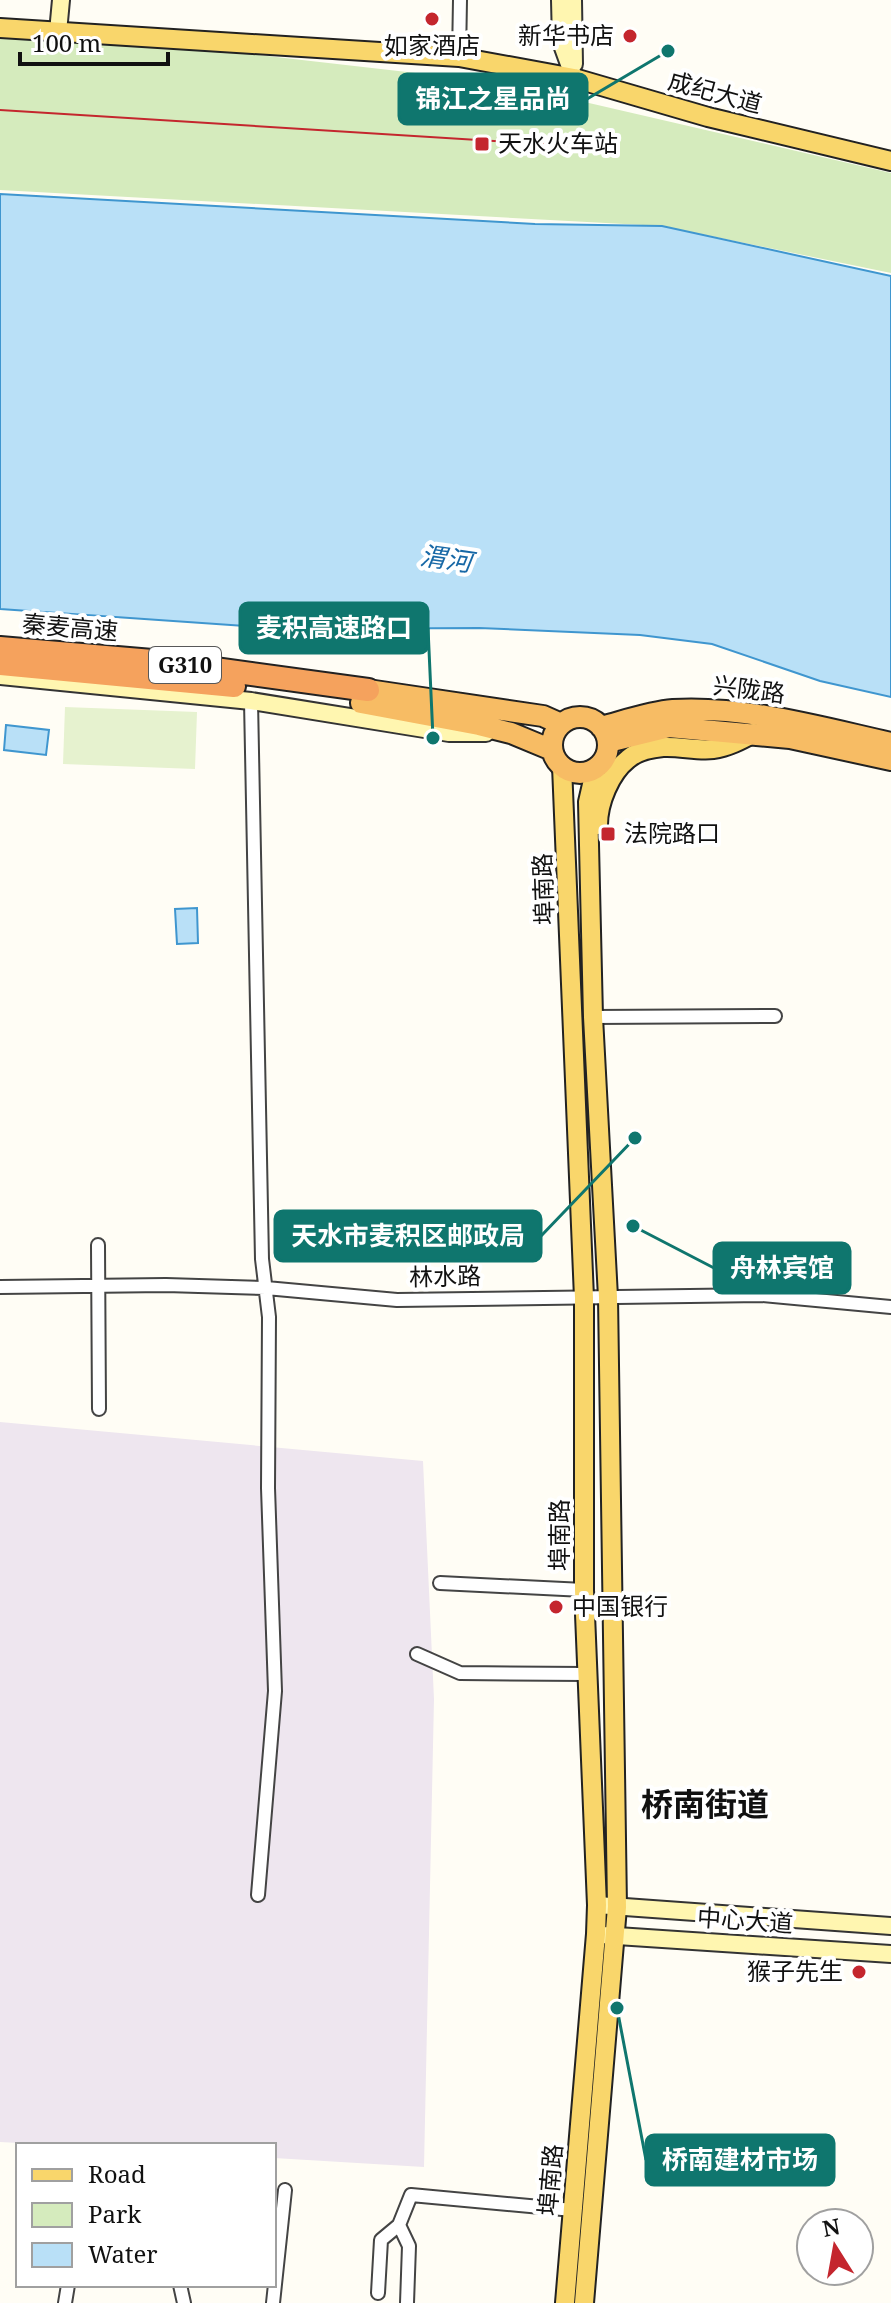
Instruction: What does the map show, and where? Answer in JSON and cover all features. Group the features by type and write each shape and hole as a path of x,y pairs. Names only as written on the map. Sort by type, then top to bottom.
{"highway":[{"name":"秦麦高速","path":"0,648 164,662 364,696 511,733 557,758"},
{"name":"秦麦高速","path":"0,664 364,696 543,716 561,724"},
{"name":"兴陇路","path":"604,734 669,710 731,711 790,720 891,743"},
{"path":"577,717 594,721 604,734 605,756 596,767 579,773 557,758 555,732 561,724 577,717"},
{"name":"兴陇路","path":"604,734 669,727 754,733 891,760"}],"main road":[{"path":"58,32 61,0"},
{"path":"560,0 561,42 574,78"},
{"path":"573,0 574,78"},
{"name":"成纪大道","path":"0,28 459,57 574,78 708,117 891,161"},
{"path":"0,676 251,701 449,733 511,733"},
{"path":"591,895 597,864 601,803 611,780 628,758 645,750 664,747 725,747 754,733"},
{"name":"埠南路","path":"557,758 566,823 584,1298 584,1590 597,1905 565,2303"},
{"name":"埠南路","path":"584,2303 617,1937 608,1297 593,1017 588,802 596,767"},
{"path":"566,823 577,817 589,820"},
{"name":"中心大道","path":"597,1905 891,1926"},
{"name":"中心大道","path":"596,1934 891,1954"}],"street":[{"path":"459,57 460,0"},
{"path":"251,701 262,1259 269,1317 268,1488 275,1691 258,1895"},
{"path":"593,1017 775,1016"},
{"path":"98,1245 99,1409"},
{"name":"林水路","path":"0,1287 266,1288 397,1300 762,1295 891,1307"},
{"path":"440,1583 584,1590"},
{"path":"417,1654 460,1673 586,1674"},
{"path":"276,2275 285,2190"},
{"path":"378,2293 381,2240 399,2225 411,2195 573,2210"},
{"path":"399,2225 409,2246 407,2303"}],"shaded area":[{"path":"0,1422 423,1461 434,1699 424,2167 276,2158 276,2143 0,2142"}],"green space":[{"path":"0,29 58,32 503,83 891,173 891,273 662,226 0,190"},
{"path":"65,707 197,712 195,769 63,764"}],"water":[{"name":"渭河","path":"0,194 535,224 662,226 891,276 891,697 820,681 712,644 640,635 479,628 290,629 0,609"},
{"path":"6,725 49,730 46,755 4,750"},
{"path":"197,908 198,943 177,944 175,909"}],"tram line":[{"path":"0,110 556,145"}],"place":[{"name":"如家酒店","path":"432,19"},
{"name":"新华书店","path":"630,36"},
{"name":"锦江之星品尚","path":"668,51"},
{"name":"天水火车站","path":"482,144"},
{"name":"麦积高速路口","path":"433,738"},
{"name":"法院路口","path":"608,834"},
{"name":"天水市麦积区邮政局","path":"635,1138"},
{"name":"舟林宾馆","path":"633,1226"},
{"name":"中国银行","path":"556,1607"},
{"name":"猴子先生","path":"859,1972"},
{"name":"桥南建材市场","path":"617,2008"}],"district":[{"name":"桥南街道","path":"705,1805"}]}
